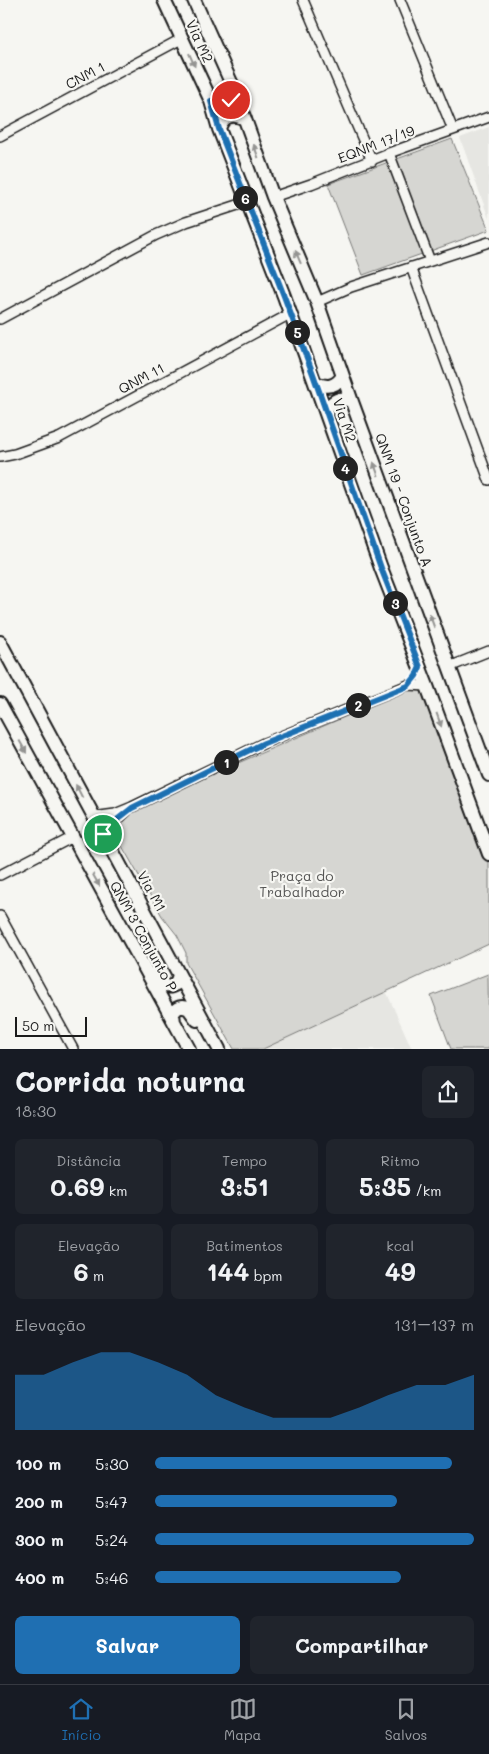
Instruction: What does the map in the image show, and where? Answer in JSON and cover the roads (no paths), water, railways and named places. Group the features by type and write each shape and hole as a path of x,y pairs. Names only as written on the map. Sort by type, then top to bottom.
{"main road":[{"name":"Via M2","path":"164,0 211,101 219,129 316,383 381,568 420,667 489,854"},
{"path":"194,0 234,89 272,197 317,302"},
{"path":"211,101 218,103 231,100 234,89"},
{"path":"219,129 221,122 227,117 238,116 245,119"},
{"name":"QNM 19 - Conjunto A","path":"317,302 342,377 489,775"},
{"path":"316,383 324,387 329,386 338,383 342,377"},
{"path":"325,411 337,399 342,398 352,402"},
{"name":"Via M1","path":"0,642 219,1049"},
{"name":"QNM 3 Conjunto P","path":"0,704 189,1049"},
{"path":"131,944 149,964 163,986 170,987 176,984 179,975"},
{"path":"174,1022 174,1011 180,1007 186,1007 199,1023 210,1032"}],"street":[{"path":"303,0 372,161"},
{"path":"400,0 453,130"},
{"name":"CNM 1","path":"0,136 183,38"},
{"name":"EQNM 17/19","path":"272,197 489,116"},
{"path":"389,153 430,260"},
{"path":"0,319 156,235 186,222 247,202"},
{"path":"317,302 430,260 489,242"},
{"path":"411,267 489,480"},
{"name":"QNM 11","path":"0,457 15,454 59,438 290,314"},
{"path":"449,667 489,651"},
{"path":"408,686 420,667"},
{"path":"93,817 115,814 132,808 264,743 408,686 427,686"},
{"path":"103,834 132,808"},
{"path":"0,875 73,838"},
{"path":"0,916 73,1049"}],"park label":[{"name":"Praça do Trabalhador","path":"302,884"}]}
